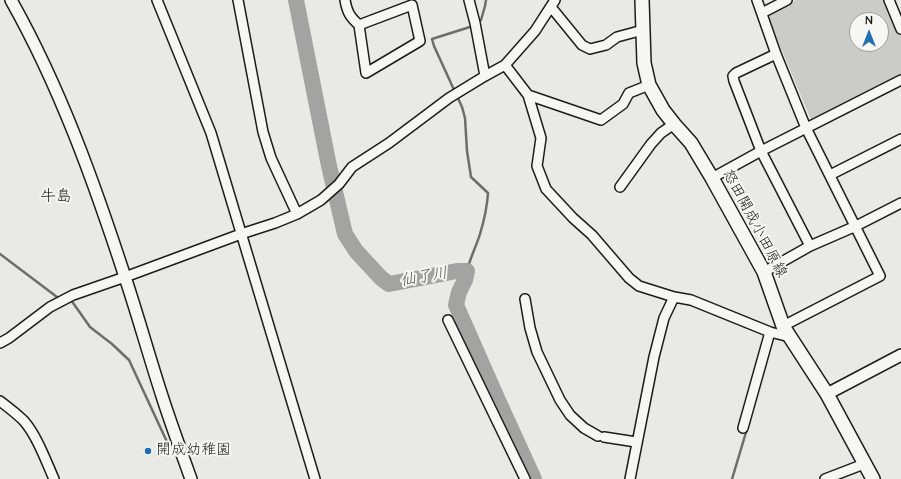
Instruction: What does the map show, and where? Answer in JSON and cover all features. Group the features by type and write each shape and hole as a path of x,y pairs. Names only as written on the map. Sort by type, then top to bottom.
{"main road":[{"name":"怒田開成小田原線","path":"642,0 644,63 649,85 663,110 691,143 712,178 764,272 787,331 827,394 873,479"}],"street":[{"path":"10,0 23,22 59,98 83,156 125,277 162,395 191,479"},
{"path":"157,0 211,133 315,479"},
{"path":"238,0 263,132 271,158 297,214"},
{"path":"345,0 347,10 352,19 359,25 366,73 420,41 412,5 359,25"},
{"path":"470,0 485,76"},
{"path":"505,65 528,95 541,138 537,166 546,189 573,218 592,235 629,278 639,286 674,297 691,300 770,332 787,331 880,276 806,128 776,54 757,0"},
{"path":"762,13 787,0"},
{"path":"889,0 901,29"},
{"path":"0,343 9,338 50,307 81,292 275,223 297,214 321,200 339,184 352,167 449,98 505,65 535,32 553,4 582,45 590,49 606,45 617,37 643,30"},
{"path":"776,54 736,72 733,76 761,151 810,246"},
{"path":"712,178 761,151 901,80"},
{"path":"528,95 601,120 622,104 629,93 649,85"},
{"path":"620,187 651,144 661,133 674,124"},
{"path":"830,175 901,139"},
{"path":"764,272 810,246 856,226 901,203"},
{"path":"630,479 654,356 664,318 674,297"},
{"path":"525,299 530,328 537,352 560,400 570,415 584,428 601,437 636,442"},
{"path":"448,320 525,479"},
{"path":"743,428 770,332"},
{"path":"827,394 901,355"},
{"path":"0,401 16,413 27,426 37,442 54,479"},
{"path":"825,479 864,464"}],"shaded area":[{"path":"796,0 886,0 901,35 901,76 812,122 767,15"}],"waterway":[{"name":"仙了川","path":"296,0 329,166 345,234 356,251 381,278 389,284 457,271 467,271 456,305 534,479"},
{"path":"477,23 481,20 486,0"},
{"path":"455,92 432,39 473,26"},
{"path":"457,96 465,118 467,151 471,177 488,193 481,229 467,271"},
{"path":"0,254 57,297"},
{"path":"71,300 90,327 112,344 129,360 168,444"},
{"path":"732,479 747,429"}],"place":[{"name":"開成幼稚園","path":"148,451"}],"district":[{"name":"牛島","path":"56,198"}]}
